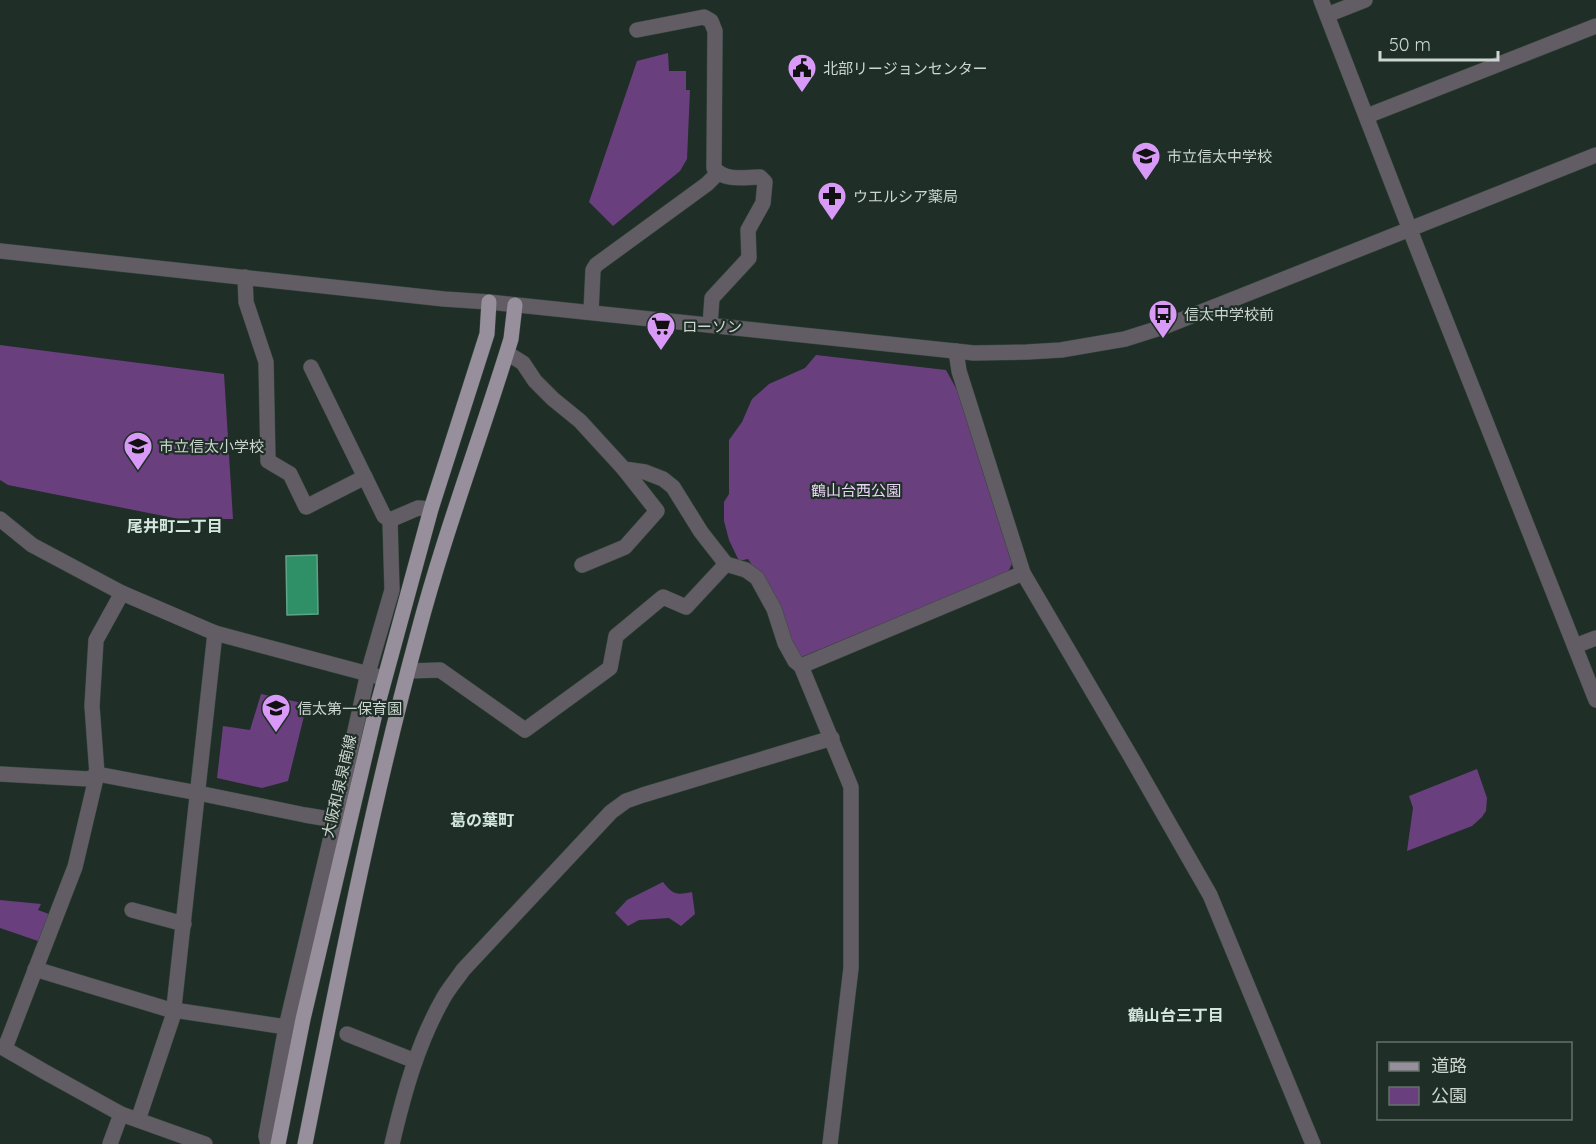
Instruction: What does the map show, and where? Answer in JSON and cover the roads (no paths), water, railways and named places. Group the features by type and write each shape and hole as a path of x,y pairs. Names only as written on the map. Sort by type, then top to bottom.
{"main road":[{"name":"大阪和泉泉南線","path":"278,1144 303,1018 374,718 431,509 488,334 489,302"},
{"path":"305,1144 377,793 408,671 447,535 511,339 515,305"}],"street":[{"path":"1321,0 1596,700"},
{"path":"1327,15 1365,0"},
{"path":"638,30 704,17 711,21 715,31 714,168 723,176 760,177 765,182 763,203 748,230 749,258 712,298 710,325"},
{"path":"1367,116 1596,26"},
{"path":"0,251 956,351 1006,353 1050,351 1125,339 1166,326 1596,155"},
{"path":"591,312 593,270 596,265 707,184 718,173"},
{"path":"245,278 246,302 266,362 268,461 290,474 306,507 365,477"},
{"path":"956,351 959,371 1023,573 1210,895 1313,1144"},
{"path":"507,353 523,363 535,381 580,421 657,511 625,547 582,565"},
{"path":"311,367 384,516 390,520"},
{"path":"624,470 645,472 663,479 673,487 701,532 726,564 746,570 757,578 774,609 785,643 795,661 801,666 851,787 851,968 830,1144"},
{"path":"390,520 418,508 431,509"},
{"path":"0,519 32,545 122,593 215,633 376,676 387,674"},
{"path":"268,1144 266,1136 286,1027 368,673 392,590 390,520"},
{"path":"408,671 440,670 525,730 610,668 616,636 663,597 686,607 726,564"},
{"path":"801,666 1023,573"},
{"path":"122,593 96,640 92,706 97,774 75,867 2,1047 121,1114 205,1144"},
{"path":"138,1120 174,1010 215,633"},
{"path":"1575,646 1596,638"},
{"path":"392,1144 415,1061 445,995 463,970 611,812 626,801 643,795 832,738"},
{"path":"0,774 89,779 97,774 335,820"},
{"path":"132,910 184,924"},
{"path":"35,969 174,1010 286,1027"},
{"path":"347,1034 415,1061"},
{"path":"110,1144 121,1114"}],"place":[{"name":"北部リージョンセンター","path":"802,94"},
{"name":"市立信太中学校","path":"1146,182"},
{"name":"ウエルシア薬局","path":"832,222"},
{"name":"信太中学校前","path":"1163,340"},
{"name":"ローソン","path":"661,352"},
{"name":"市立信太小学校","path":"138,472"},
{"name":"信太第一保育園","path":"276,734"}],"district":[{"name":"尾井町二丁目","path":"175,526"},
{"name":"葛の葉町","path":"482,820"},
{"name":"鶴山台三丁目","path":"1176,1015"}],"park label":[{"name":"鶴山台西公園","path":"856,490"}]}
